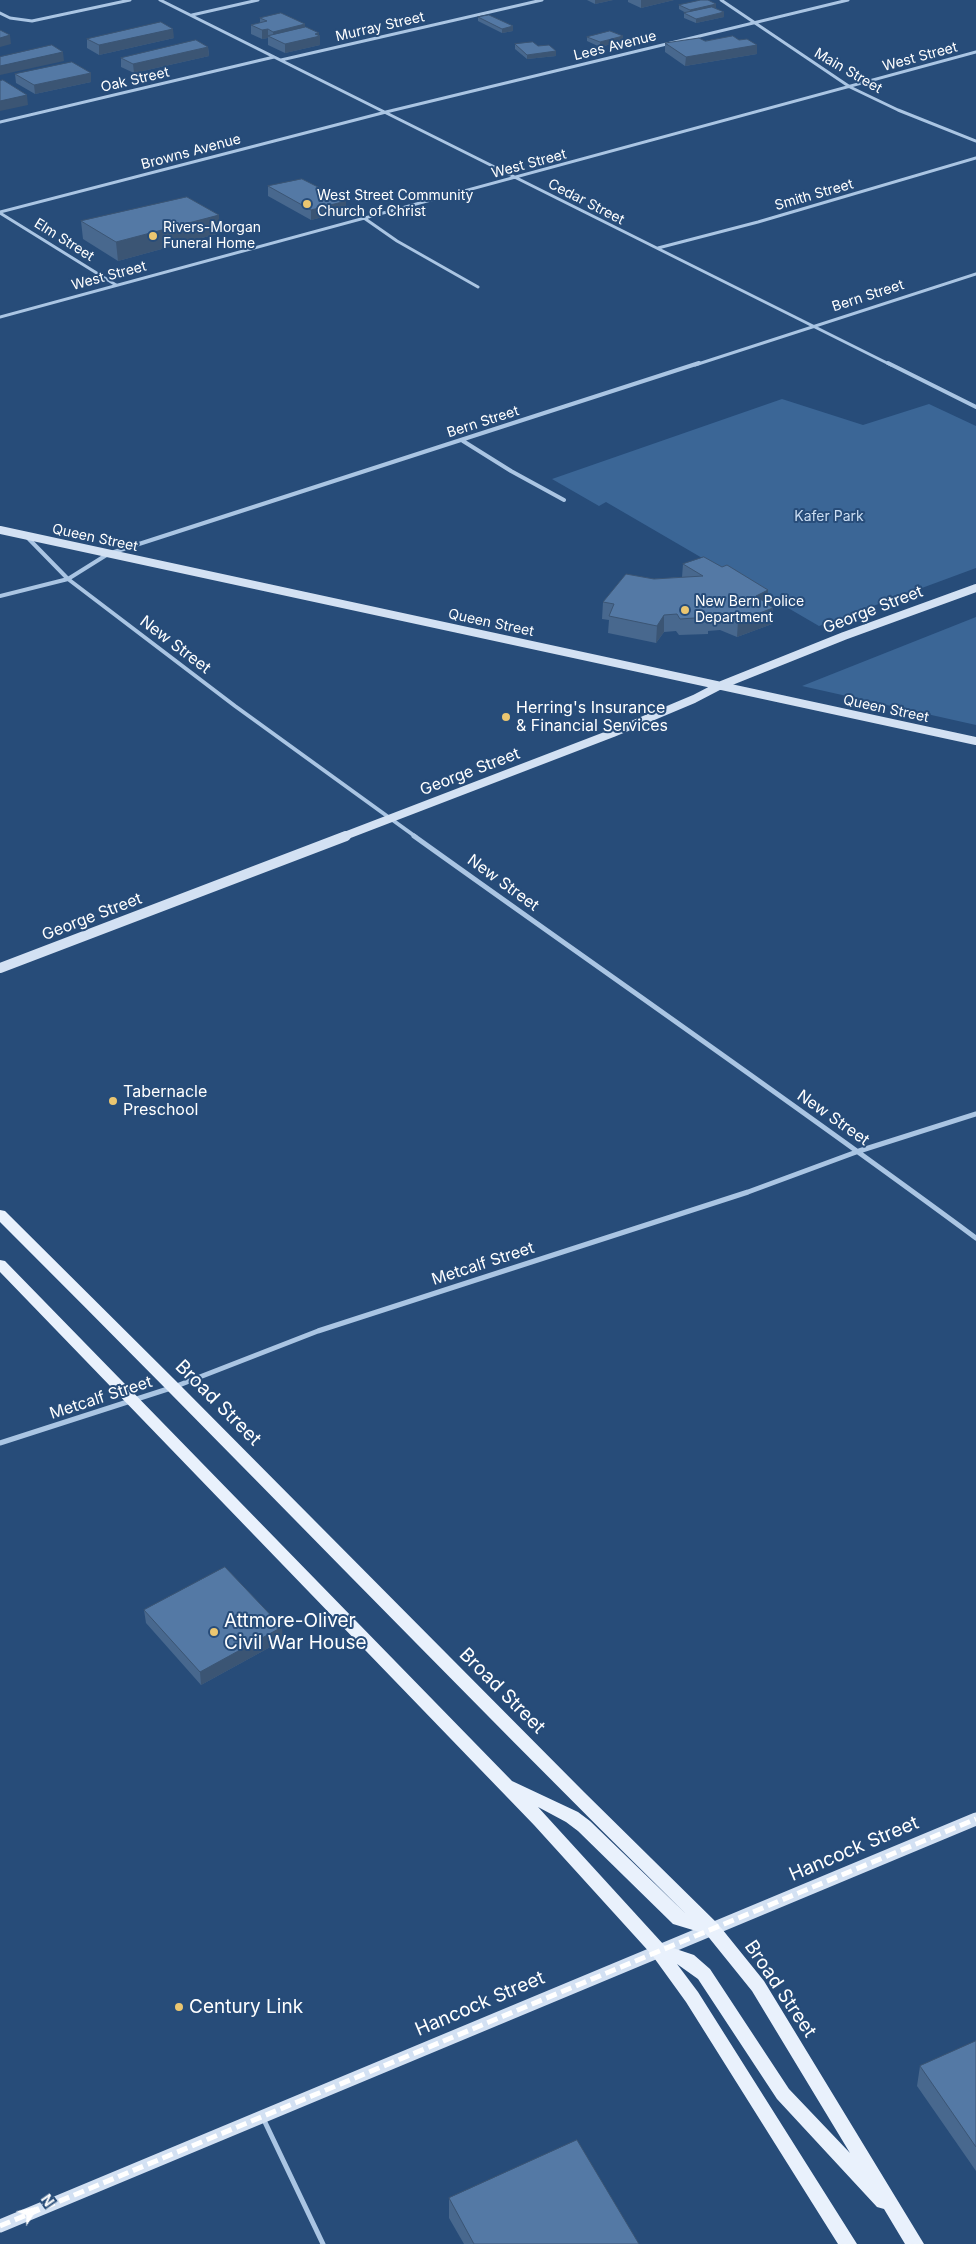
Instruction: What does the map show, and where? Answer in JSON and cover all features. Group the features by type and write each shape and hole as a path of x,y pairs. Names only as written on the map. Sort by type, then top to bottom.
{"main road":[{"name":"Broad Street","path":"0,1214 174,1387 578,1797 712,1929 758,1986 915,2244"},
{"path":"0,1264 134,1400 501,1781 658,1950 692,1997 848,2244"},
{"path":"501,1781 584,1826 679,1919 712,1929"},
{"path":"658,1950 688,1960 704,1974 783,2094 902,2222"}],"street":[{"path":"0,13 10,18 32,20 130,0"},
{"name":"Cedar Street","path":"160,0 976,407"},
{"path":"191,16 258,0"},
{"name":"Murray Street","path":"281,60 542,0"},
{"name":"Main Street","path":"721,0 850,86 898,110 976,142"},
{"name":"Lees Avenue","path":"386,112 848,0"},
{"name":"West Street","path":"0,317 976,52"},
{"name":"Oak Street","path":"0,122 274,57"},
{"name":"Browns Avenue","path":"0,213 386,112"},
{"name":"Smith Street","path":"657,248 758,222 976,158"},
{"name":"Elm Street","path":"0,213 116,285"},
{"path":"364,218 397,241 478,287"},
{"name":"Bern Street","path":"0,596 68,579 108,554 976,274"},
{"path":"463,441 511,471 564,500"},
{"name":"Queen Street","path":"0,530 976,741"},
{"name":"New Street","path":"26,536 68,579 228,700 392,817 599,969 859,1151 976,1238"},
{"name":"George Street","path":"0,968 613,733 694,699 719,686 844,636 976,588"},
{"name":"Metcalf Street","path":"0,1443 174,1387 318,1331 748,1192 859,1151 976,1114"},
{"name":"Hancock Street","path":"0,2226 976,1819"}],"lane":[{"path":"262,2116 323,2244"}],"green space":[{"name":"Kafer Park","path":"782,399 863,425 929,404 976,426 976,568 819,626 606,502 599,506 552,479"},
{"path":"976,617 976,725 802,686"}],"building":[{"path":"708,0 716,4 690,10 679,5"},
{"path":"712,7 724,12 696,19 684,13"},
{"path":"281,13 305,24 273,32 251,25 267,21 260,18"},
{"path":"489,15 513,26 502,29 478,17"},
{"path":"161,22 173,29 99,45 87,39"},
{"path":"306,27 319,33 315,34 320,36 285,44 268,36"},
{"path":"0,30 10,35 0,38"},
{"path":"610,31 623,36 600,42 587,37"},
{"path":"733,36 739,40 747,39 757,45 686,57 665,43 699,38 705,41"},
{"path":"196,40 208,47 133,64 121,58"},
{"path":"533,42 538,46 549,45 556,51 527,55 515,44"},
{"path":"52,45 63,52 0,66 0,57"},
{"path":"72,62 91,73 34,85 15,74"},
{"path":"3,80 27,95 0,101 0,81"},
{"path":"302,179 346,201 311,210 268,186"},
{"path":"187,197 219,215 116,242 81,221"},
{"name":"New Bern Police Department","path":"704,557 722,567 727,565 768,590 756,596 773,608 738,621 721,613 707,614 709,617 680,619 677,614 664,615 657,626 609,616 614,604 603,602 626,574 654,579 703,576 683,564"},
{"name":"Attmore-Oliver Civil War House","path":"225,1567 282,1627 200,1672 144,1610"},
{"path":"976,2041 976,2147 920,2066"},
{"path":"577,2140 639,2244 474,2244 449,2198"}],"railway":[{"path":"0,2226 976,1819"}],"place":[{"name":"West Street Community Church of Christ","path":"307,204"},
{"name":"Rivers-Morgan Funeral Home","path":"153,236"},
{"name":"New Bern Police Department","path":"685,610"},
{"name":"Herring's Insurance & Financial Services","path":"506,717"},
{"name":"Tabernacle Preschool","path":"113,1101"},
{"name":"Attmore-Oliver Civil War House","path":"214,1632"},
{"name":"Century Link","path":"179,2007"}]}
